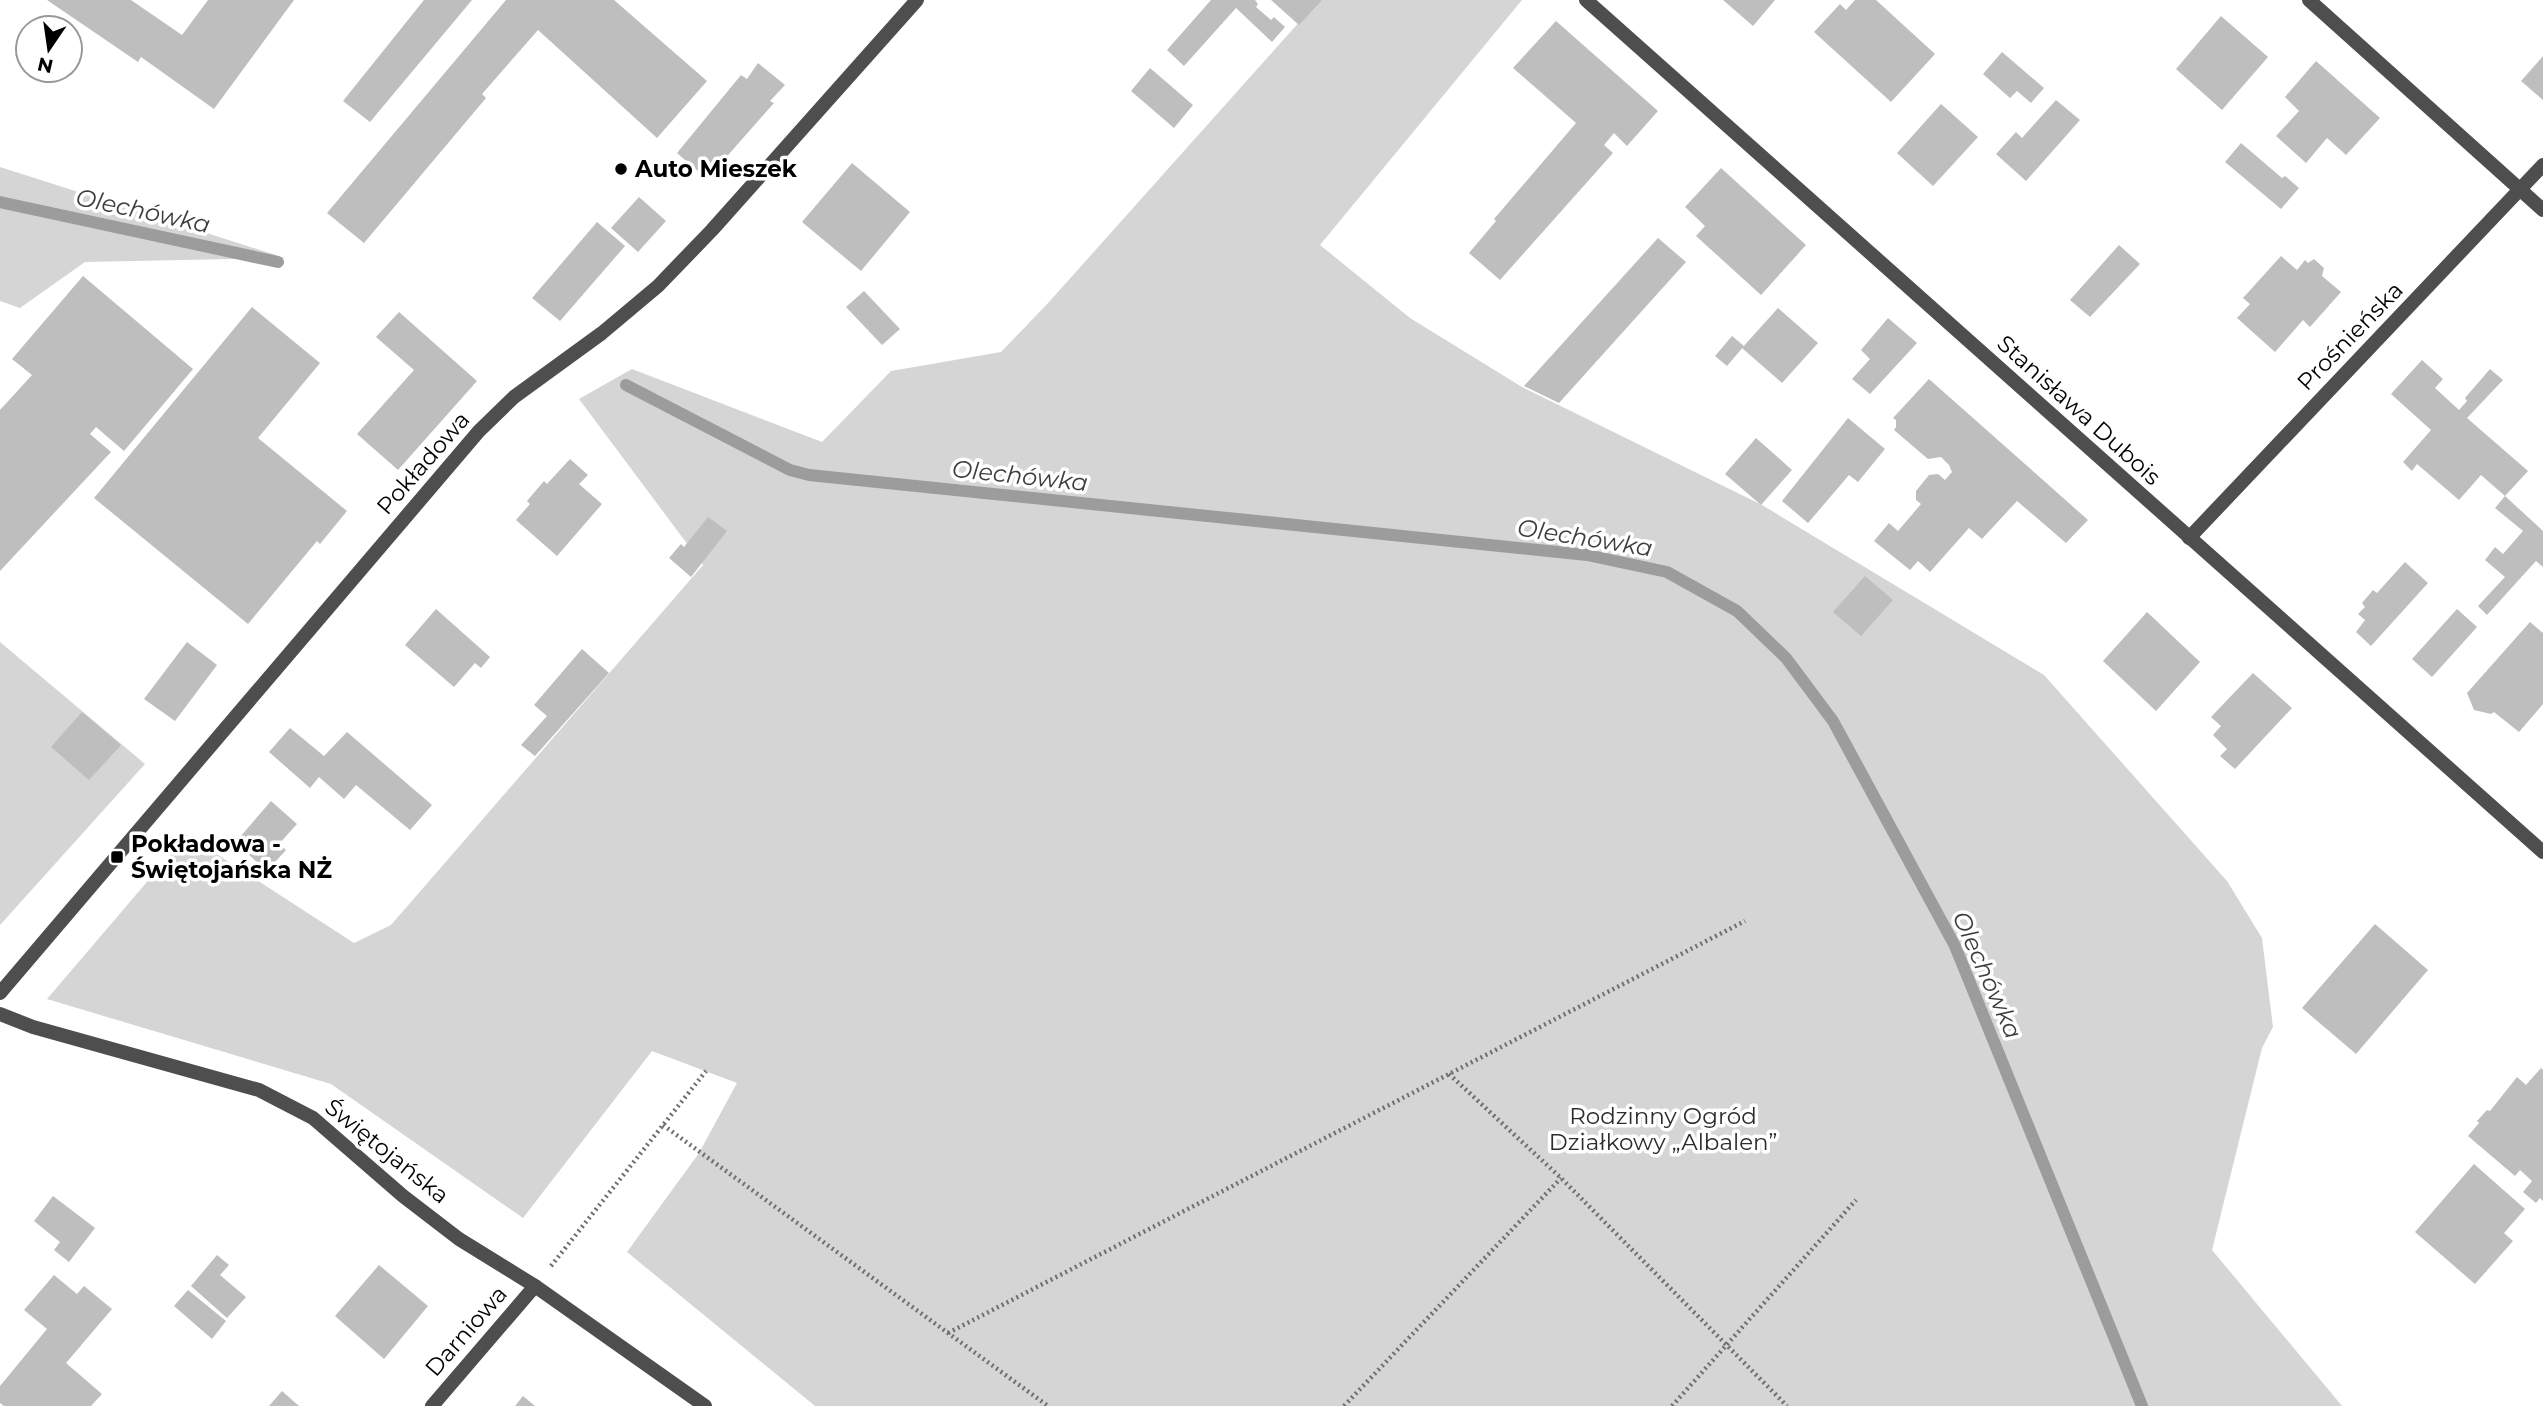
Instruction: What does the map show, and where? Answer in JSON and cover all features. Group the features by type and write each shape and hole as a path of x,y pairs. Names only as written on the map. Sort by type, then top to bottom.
{"street":[{"name":"Pokładowa","path":"0,993 479,431 513,397 602,333 658,286 712,230 916,0"},
{"name":"Stanisława Dubois","path":"1586,0 2543,852"},
{"path":"2309,0 2543,210"},
{"name":"Prośnieńska","path":"2189,538 2543,165"},
{"name":"Świętojańska","path":"0,1014 33,1027 260,1090 290,1105 313,1118 403,1196 459,1238 535,1286 705,1406"},
{"name":"Darniowa","path":"432,1406 535,1286"}],"path":[{"path":"948,1333 1745,921"},
{"path":"535,1286 706,1071"},
{"path":"1449,1074 1561,1178 1787,1406"},
{"path":"663,1125 1048,1406"},
{"path":"1344,1406 1561,1178"},
{"path":"1672,1406 1856,1200"}],"green space":[{"name":"Rodzinny Ogród Działkowy „Albalen”","path":"1319,0 1522,0 1320,245 1410,318 1522,387 1762,505 2044,675 2227,881 2262,938 2273,1027 2262,1048 2212,1250 2342,1406 815,1406 627,1252 699,1153 737,1083 652,1051 523,1218 331,1084 47,999 187,835 354,943 391,925 703,565 579,399 632,369 822,442 891,371 1001,352"},
{"path":"0,167 285,258 85,262 20,308 0,301"},
{"path":"0,642 145,764 0,925"}],"building":[{"path":"47,0 131,0 182,35 208,0 294,0 214,109 141,57 138,62 84,25 84,14 68,14"},
{"path":"424,0 472,0 370,122 343,101"},
{"path":"506,0 614,0 707,81 657,138 538,30 482,94 486,98 364,243 327,213"},
{"path":"1211,0 1255,0 1258,4 1256,7 1271,20 1274,17 1285,27 1272,42 1236,8 1184,66 1167,50"},
{"path":"1271,0 1322,0 1299,25"},
{"path":"1723,0 1775,0 1753,26"},
{"path":"1855,0 1876,0 1935,54 1891,102 1814,32 1840,4 1846,10"},
{"path":"2221,16 2268,57 2222,110 2176,69"},
{"path":"1556,21 1658,111 1627,146 1614,133 1604,145 1613,153 1500,280 1469,253 1496,221 1494,219 1576,123 1513,68"},
{"path":"2002,52 2044,88 2031,103 2017,91 2010,98 1983,74"},
{"path":"2543,56 2543,100 2521,81"},
{"path":"2316,61 2380,118 2346,155 2327,138 2306,163 2276,136 2299,111 2285,97"},
{"path":"758,63 785,85 770,101 774,103 707,179 677,153 741,75 747,79"},
{"path":"1150,68 1193,105 1174,128 1131,91"},
{"path":"2056,100 2080,120 2026,181 1996,154 2016,132 2022,138"},
{"path":"1941,104 1978,137 1933,186 1897,153"},
{"path":"2241,143 2282,178 2285,176 2299,188 2281,209 2225,162"},
{"path":"852,163 910,212 861,271 802,222"},
{"path":"1721,168 1806,245 1761,295 1696,236 1705,226 1685,207"},
{"path":"639,197 666,221 638,252 611,228"},
{"path":"597,222 625,246 560,321 532,298"},
{"path":"1658,238 1686,262 1559,403 1524,386"},
{"path":"2119,245 2140,264 2090,317 2070,300"},
{"path":"2281,256 2297,270 2305,260 2308,263 2314,259 2324,268 2322,276 2341,292 2310,327 2303,320 2275,352 2237,318 2250,304 2243,298"},
{"path":"83,276 193,369 124,451 96,427 90,434 111,452 0,571 0,410 32,375 12,359"},
{"path":"864,291 900,329 882,345 846,307"},
{"path":"252,307 320,363 258,438 347,511 320,544 317,541 248,624 94,498"},
{"path":"1778,308 1818,343 1782,383 1742,348"},
{"path":"399,312 477,381 398,470 357,434 414,370 376,337"},
{"path":"1888,318 1917,343 1870,394 1852,379 1870,359 1861,350"},
{"path":"1732,336 1744,346 1727,366 1715,356"},
{"path":"2422,360 2443,379 2435,388 2459,410 2467,401 2465,398 2490,369 2503,380 2467,418 2528,471 2505,496 2481,475 2459,500 2417,464 2412,471 2403,462 2431,430 2391,394"},
{"path":"1929,379 2088,520 2066,543 2017,501 1982,539 1969,528 1930,572 1918,561 1910,570 1874,541 1889,523 1898,531 1921,504 1916,500 1916,491 1929,475 1938,474 1945,480 1952,472 1941,457 1928,459 1894,430 1896,420 1893,418"},
{"path":"1848,418 1885,449 1858,482 1849,475 1808,523 1782,501"},
{"path":"1756,438 1792,470 1761,505 1725,474"},
{"path":"570,459 588,475 579,484 602,504 557,556 516,520 530,504 527,501 544,481 547,484"},
{"path":"2505,496 2543,531 2543,567 2536,561 2487,615 2478,606 2505,577 2485,560 2495,547 2503,554 2523,531 2495,508"},
{"path":"708,517 727,531 691,577 669,558 681,544 684,547"},
{"path":"2405,562 2428,583 2371,646 2356,632 2365,620 2358,614 2365,607 2362,603 2373,590 2377,593"},
{"path":"1865,576 1893,600 1861,636 1833,612"},
{"path":"436,609 490,657 481,668 475,663 454,687 405,645"},
{"path":"2457,609 2477,627 2432,677 2412,659"},
{"path":"2147,612 2200,662 2156,711 2103,661"},
{"path":"2530,622 2543,633 2543,704 2519,732 2494,712 2491,714 2474,710 2467,693"},
{"path":"187,642 217,665 175,721 144,699"},
{"path":"582,649 609,673 535,756 521,745 547,716 534,705"},
{"path":"2253,673 2292,708 2235,769 2220,756 2227,749 2213,735 2221,726 2211,717"},
{"path":"82,712 121,745 89,780 51,747"},
{"path":"290,728 324,756 347,732 432,805 410,830 356,785 344,799 319,777 310,788 269,752"},
{"path":"271,801 297,824 279,844 286,850 267,871 249,855 254,850 240,837"},
{"path":"2375,924 2428,970 2356,1054 2302,1008"},
{"path":"2541,1068 2543,1201 2540,1198 2536,1203 2523,1192 2532,1181 2520,1170 2515,1176 2468,1136 2479,1123 2477,1121 2487,1110 2490,1111 2517,1077 2526,1085"},
{"path":"2474,1164 2525,1209 2504,1233 2513,1241 2475,1284 2415,1232"},
{"path":"53,1196 95,1228 69,1262 54,1250 60,1242 34,1221"},
{"path":"217,1255 229,1265 220,1275 246,1297 227,1318 191,1286"},
{"path":"379,1265 428,1306 384,1359 335,1316"},
{"path":"54,1275 77,1294 84,1286 112,1309 66,1363 102,1394 91,1406 4,1406 0,1403 0,1386 47,1329 24,1310"},
{"path":"188,1290 226,1321 212,1339 174,1306"},
{"path":"282,1391 299,1406 269,1406"},
{"path":"523,1396 535,1406 515,1406"}],"waterway":[{"name":"Olechówka","path":"0,202 278,262"},
{"name":"Olechówka","path":"626,385 790,470 809,475 1587,555 1667,572 1737,611 1786,658 1833,721 1955,946 2142,1406"}],"place":[{"name":"Auto Mieszek","path":"621,169"},
{"name":"Pokładowa - Świętojańska NŻ","path":"117,857"}]}
